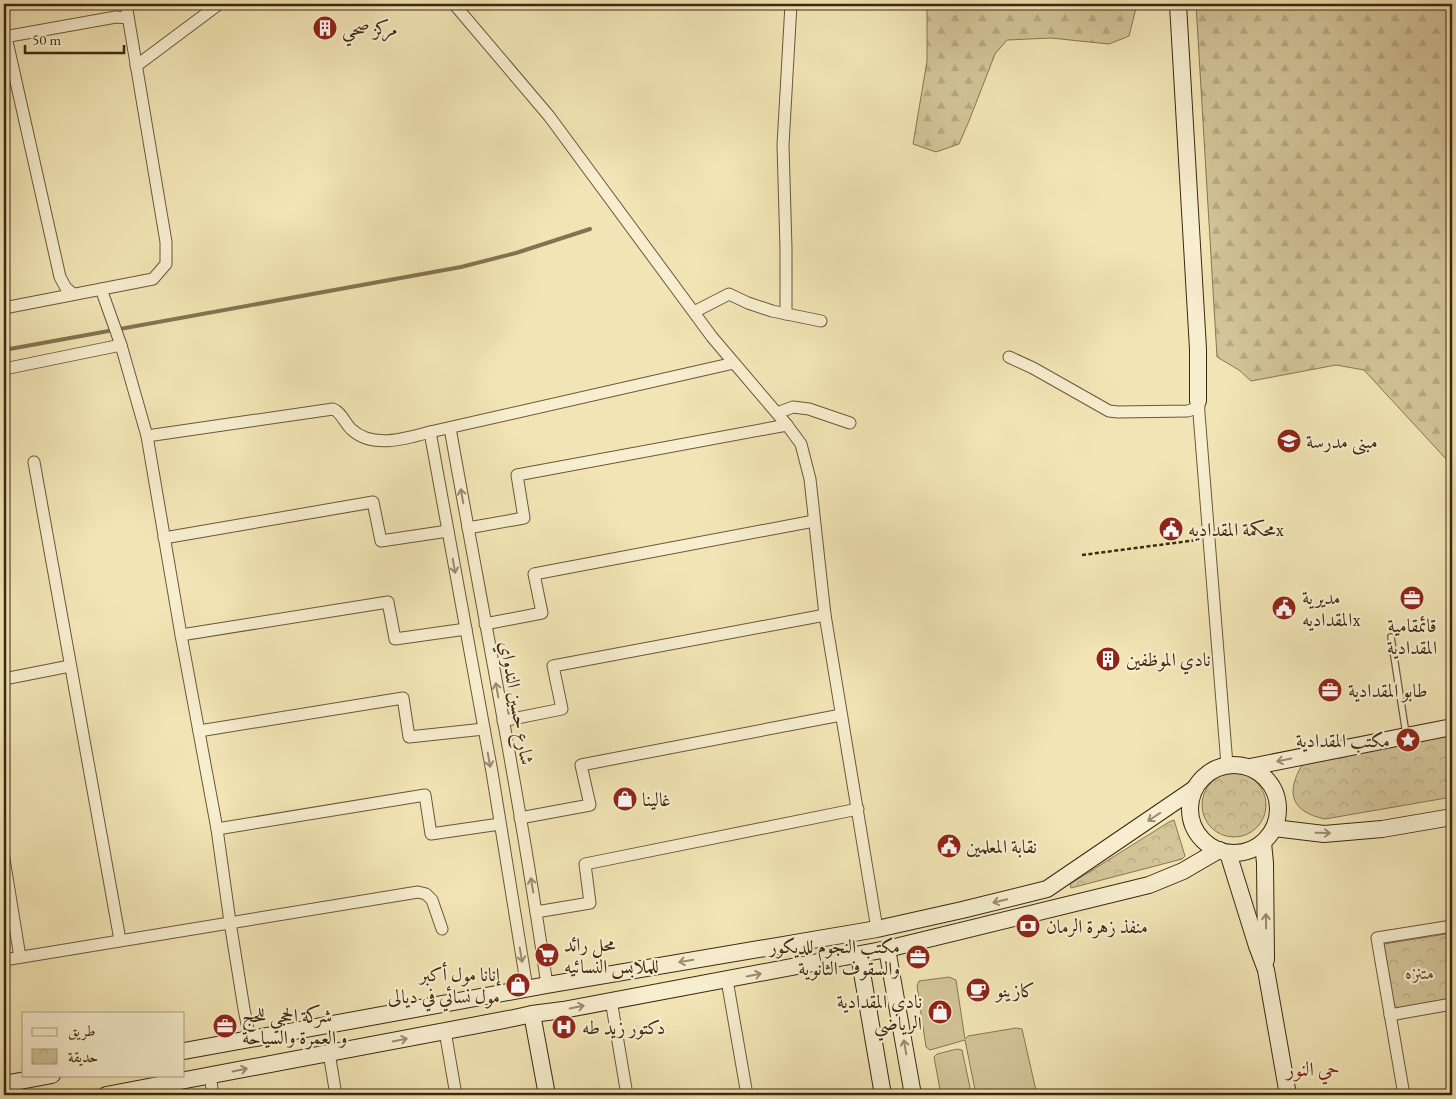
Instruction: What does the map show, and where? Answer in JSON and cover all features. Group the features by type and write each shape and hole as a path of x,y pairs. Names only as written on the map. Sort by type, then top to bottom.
{"main road":[{"path":"1178,4 1198,340 1199,404"},
{"path":"1250,767 1452,727"},
{"path":"106,1095 532,1014 563,1010 859,955 1149,885 1223,851 1246,851 1263,843 1278,820 1279,811 1276,792 1266,777 1250,767 1227,765 1206,775 1194,789 1047,889 962,910 877,929 527,988 185,1051"},
{"path":"1194,789 1190,807 1193,825 1203,840 1223,851 1266,970"},
{"path":"1274,828 1324,834 1382,829 1452,817"},
{"path":"1263,843 1266,879 1266,970 1288,1095"},
{"path":"887,949 913,1095"},
{"path":"859,955 883,1095"},
{"path":"532,1014 547,1095"},
{"path":"4,1084 47,1076"}],"street":[{"path":"4,308 153,279 166,264 166,242 126,4"},
{"path":"136,66 219,4"},
{"path":"454,4 549,116 694,312 801,444 810,479 825,615 877,929"},
{"path":"786,314 783,145 790,4"},
{"path":"73,294 66,288 60,277 5,37 116,17 128,18"},
{"path":"101,289 121,345 147,436 217,829 230,922 250,1039"},
{"path":"694,312 729,294 748,303 786,314 821,321"},
{"path":"4,369 121,345"},
{"path":"1009,357 1058,381 1109,410 1118,412 1188,410 1199,404 1227,765"},
{"path":"147,436 333,409 337,411 355,433 375,440 403,439 734,363"},
{"path":"777,413 793,408 809,409 850,423"},
{"path":"468,528 524,518 517,475 787,425"},
{"name":"شارع حسين الندواي","path":"450,428 520,818 547,985"},
{"name":"شارع حسين الندواي","path":"430,432 484,729 527,988"},
{"path":"34,462 120,940"},
{"path":"164,538 373,502 381,541 448,532"},
{"path":"485,624 542,613 534,574 814,521"},
{"path":"181,635 388,602 395,640 466,629"},
{"path":"503,721 562,709 553,666 825,615"},
{"path":"4,679 70,666"},
{"path":"199,731 403,698 409,738 484,729"},
{"path":"520,818 590,805 581,764 841,715"},
{"path":"217,829 425,795 431,834 500,824"},
{"path":"536,912 590,903 585,864 858,809"},
{"path":"4,859 20,958"},
{"path":"4,960 418,892 426,894 432,900 442,929"},
{"path":"1404,1095 1377,938 1452,926"},
{"path":"727,980 747,1095"},
{"path":"611,1000 627,1095"},
{"path":"1390,1015 1452,1004"},
{"path":"445,1031 456,1095"},
{"path":"329,1053 336,1095"},
{"path":"210,1075 213,1095"}],"lane":[{"path":"1391,637 1407,736"}],"path":[{"path":"1082,555 1208,538"}],"green space":[{"path":"913,4 1137,4 1129,36 1109,44 1051,38 1007,40 995,54 959,144 936,152 913,144 927,61 927,10"},
{"path":"1196,4 1452,4 1452,460 1446,459 1364,370 1336,365 1251,381 1239,370 1217,357"},
{"path":"1452,735 1452,797 1325,819 1305,812 1295,800 1293,793 1294,785 1302,765"},
{"path":"1234,773 1252,779 1260,787 1266,805 1260,823 1252,831 1234,837 1216,831 1208,823 1202,805 1208,787 1216,779"},
{"path":"1174,820 1185,856 1182,859 1071,888 1070,884"},
{"name":"متنزه","path":"1452,933 1452,999 1394,1009 1384,944"},
{"path":"949,977 956,980 965,1039 968,1036 1016,1028 1022,1029 1037,1095 976,1095 965,1040 930,1050 926,1047 917,986 919,981"},
{"path":"957,1049 962,1050 971,1095 941,1095 934,1057 937,1054"}],"waterway":[{"path":"4,350 461,267 516,253 590,229"}],"place":[{"name":"مركز صحي","path":"325,28"},
{"name":"مبنى مدرسة","path":"1289,441"},
{"name":"محكمة المقداديهx","path":"1171,529"},
{"name":"قائمقامية المقدادية","path":"1412,598"},
{"name":"مديرية المقداديهx","path":"1284,608"},
{"name":"نادي الموظفين","path":"1108,659"},
{"name":"طابو المقدادية","path":"1330,690"},
{"name":"مكتب المقدادية","path":"1408,740"},
{"name":"غالينا","path":"625,799"},
{"name":"نقابة المعلمين","path":"949,846"},
{"name":"منفذ زهرة الرمان","path":"1028,926"},
{"name":"محل رائد للملابس النسائيه","path":"547,955"},
{"name":"مكتب النجوم للديكور والسقوف الثانوية","path":"918,957"},
{"name":"إنانا مول أكبر مول نسائي في ديالى","path":"518,985"},
{"name":"كازينو","path":"978,990"},
{"name":"نادي المقدادية الرياضي","path":"940,1012"},
{"name":"شركة الحجي للحج و العمرة والسياحة","path":"225,1026"},
{"name":"دكتور زيد طه","path":"564,1027"}],"district":[{"name":"حي النور","path":"1313,1069"}]}
